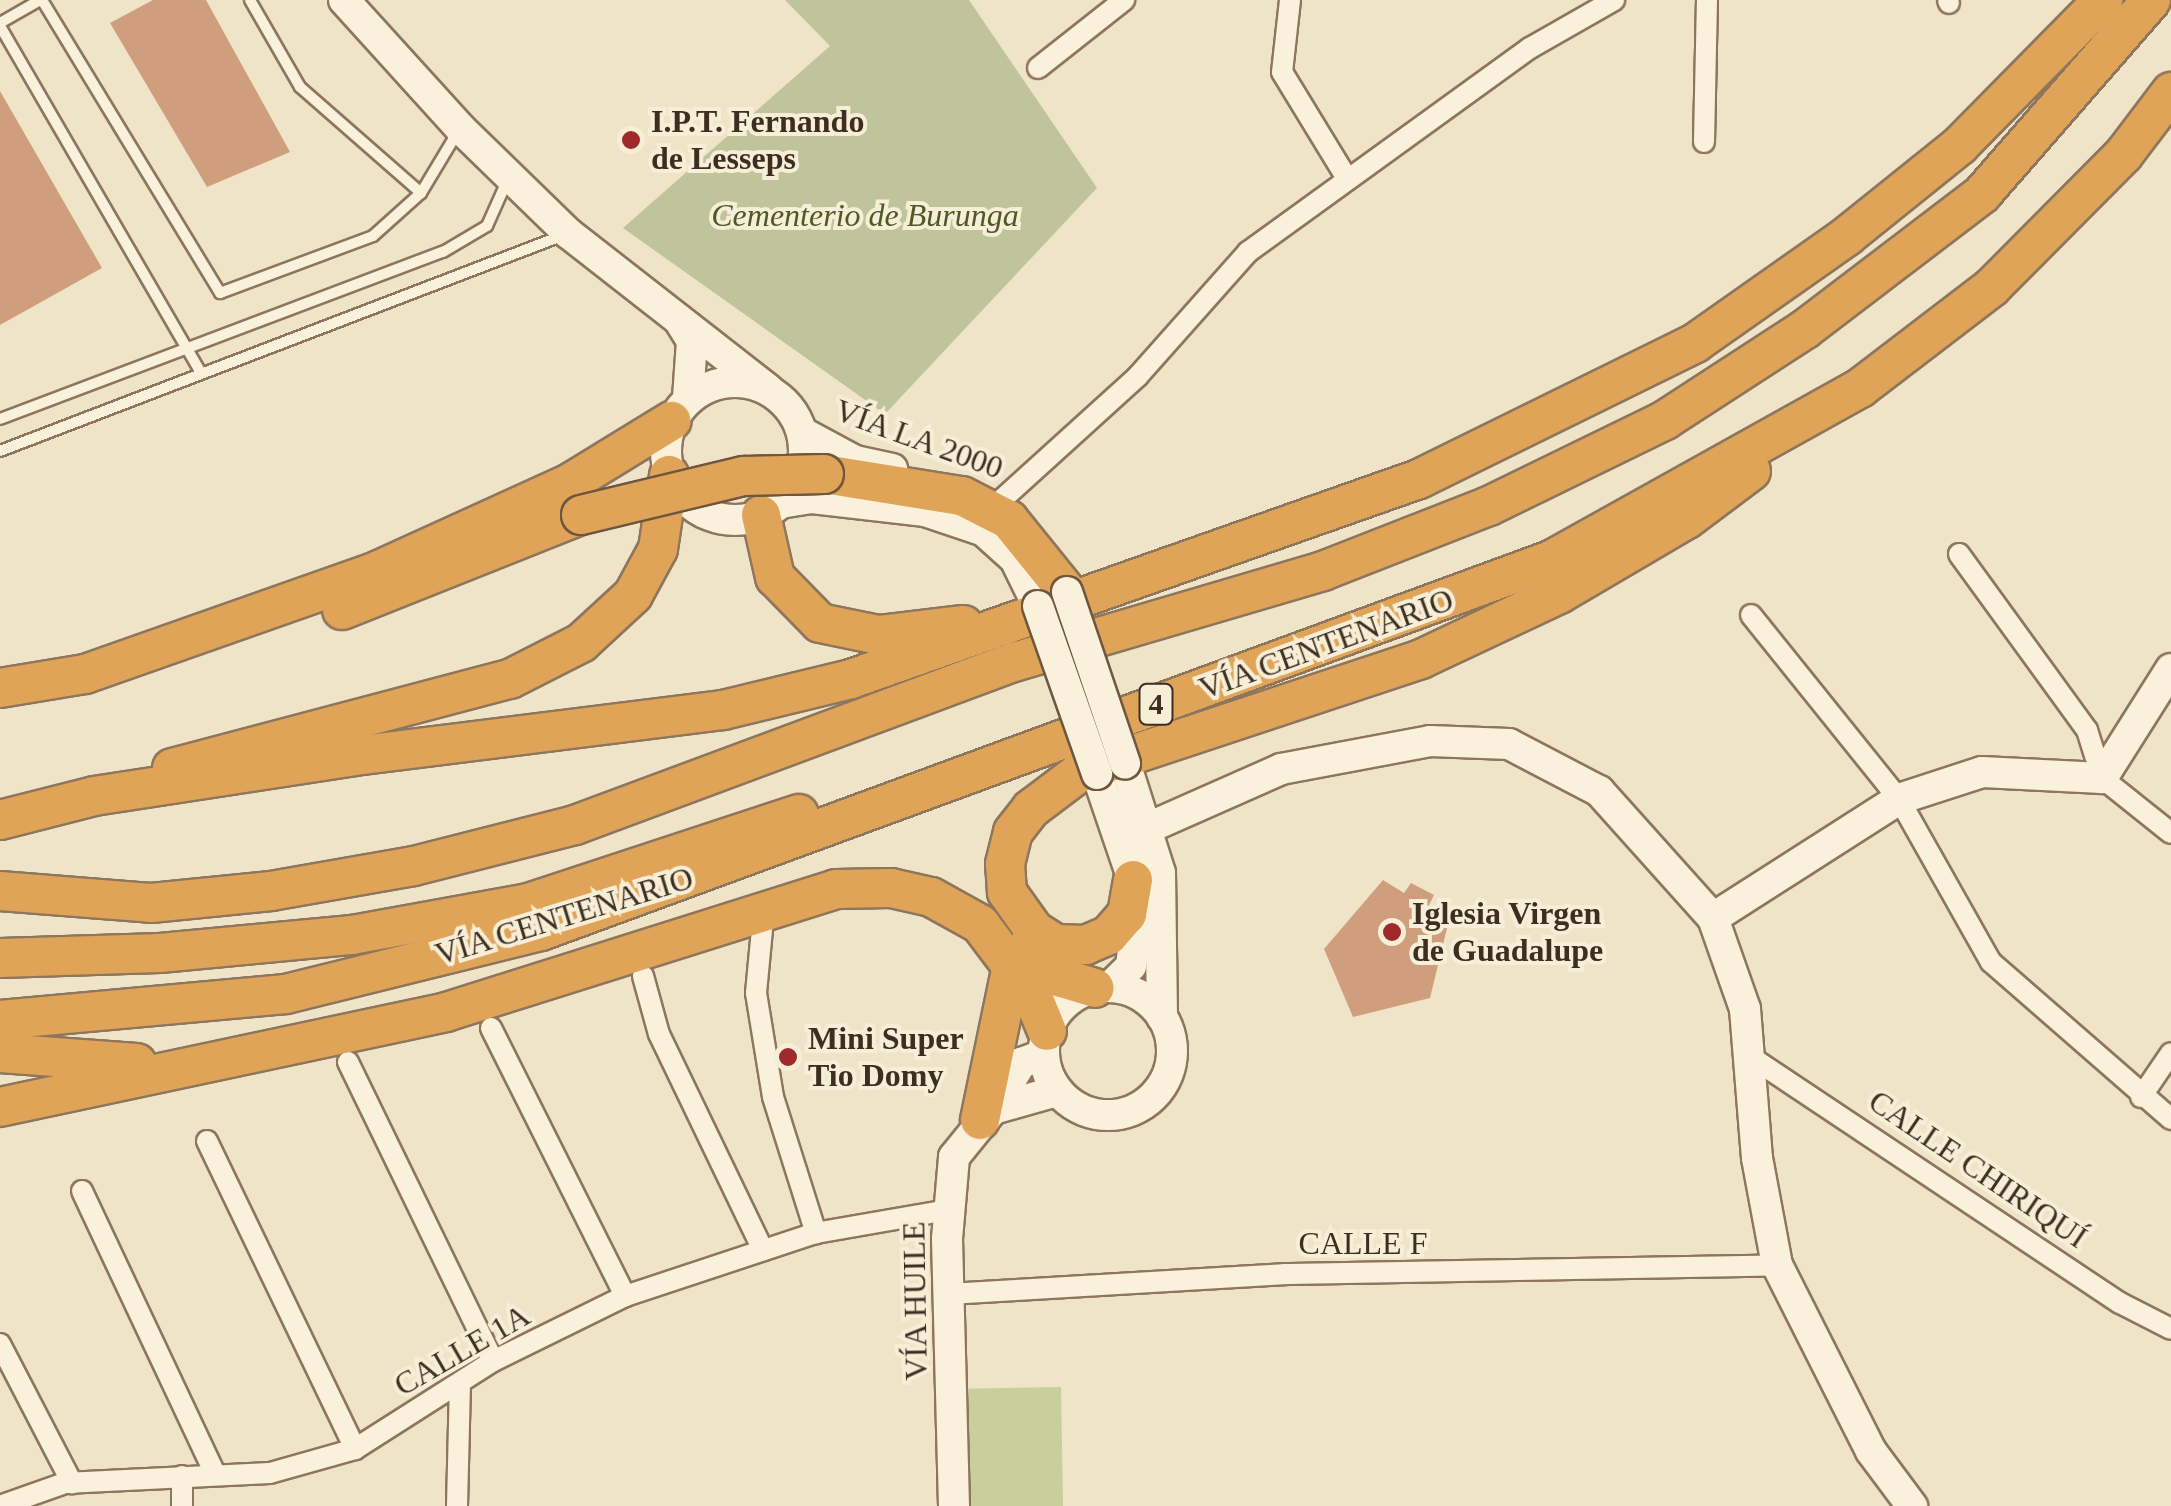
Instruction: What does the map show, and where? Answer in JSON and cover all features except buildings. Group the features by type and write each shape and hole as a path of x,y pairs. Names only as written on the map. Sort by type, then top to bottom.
{"highway":[{"path":"94,796 723,710 851,679 1044,605 1419,479 1694,343 1847,236 1960,145 2103,0"},
{"path":"0,891 152,902 271,890 414,866 575,825 1014,662 1323,571 1489,506 1664,420 1820,318 1982,194 2152,0"},
{"name":"VÍA CENTENARIO","path":"0,1020 286,994 541,931 769,850 1042,742 1300,656 1551,560 1860,388 1992,287 2124,154 2171,92"},
{"path":"1133,880 1127,914 1109,935 1086,945 1056,944 1034,930 1007,892 1004,864 1012,832 1080,772 1421,658 1559,594 1687,519 1860,388"},
{"path":"85,674 376,571 570,483 680,409"},
{"path":"0,688 240,644 385,596 581,515 744,476 824,474 962,496 1009,520 1044,605"},
{"path":"0,820 94,796 221,750 510,679 581,643 633,595 658,549 669,475"},
{"path":"771,509 775,577 820,623 878,635 1044,605"},
{"path":"0,958 160,953 352,935 528,903 1042,742"},
{"path":"0,1108 196,1065 305,1047 446,1012 836,889 891,888 931,898 980,924 1012,965 1045,1043"},
{"path":"1034,930 1029,946 1038,960 1062,978 1102,988"},
{"path":"987,1114 1012,965"},
{"path":"0,1053 196,1065"}],"street":[{"path":"344,0 460,128 511,171 568,233 768,389 790,408 802,433 800,471 771,509 717,518 688,502 669,475 665,447 680,409 692,341 679,320"},
{"path":"1038,68 1124,0"},
{"path":"1290,0 1282,72 1346,177"},
{"path":"998,503 1138,376 1248,252 1346,177 1530,48 1614,0"},
{"path":"1704,142 1707,0"},
{"path":"680,409 713,384 741,381 768,389"},
{"name":"VÍA LA 2000","path":"802,433 855,460 947,481 1022,517 1050,551 1044,605"},
{"name":"VÍA LA 2000","path":"771,509 812,498 925,512 984,531 1015,559 1044,605 1111,768 1148,828 1164,922 1162,1017"},
{"path":"1959,554 2087,730 2102,778 2171,833"},
{"path":"1751,615 1899,799 1992,962 2118,1068 2142,1097 2171,1119"},
{"path":"2102,778 2171,669"},
{"path":"1148,828 1282,769 1430,741 1509,744 1599,790 1713,918 1746,1009 1757,1158 1777,1265 1838,1391 1906,1506"},
{"name":"VÍA LA 2000","path":"1102,988 1132,966 1138,946 1133,880 1111,768"},
{"path":"1713,918 1899,799 1982,772 2102,778"},
{"path":"763,919 756,994 773,1097 816,1233"},
{"path":"643,976 659,1034 763,1250"},
{"path":"1102,988 1140,996 1162,1017 1172,1058 1166,1079 1145,1103 1115,1115 1093,1114 1056,1091 1045,1043 1057,1011 1102,988"},
{"path":"491,1028 625,1296"},
{"name":"VÍA HUILE","path":"954,1506 948,1210 954,1156 1022,1063 1045,1043"},
{"path":"2142,1097 2171,1053"},
{"name":"CALLE CHIRIQUÍ","path":"1751,1057 2120,1303 2171,1329"},
{"path":"348,1062 494,1361"},
{"path":"987,1114 1056,1091"},
{"path":"207,1140 355,1448"},
{"path":"82,1191 216,1474"},
{"name":"CALLE 1A","path":"0,1506 72,1483 270,1473 355,1448 494,1361 625,1296 816,1233 948,1210"},
{"name":"CALLE F","path":"950,1294 1285,1274 1777,1265"},
{"path":"0,1344 72,1483"},
{"path":"457,1506 460,1384"},
{"path":"182,1476 182,1506"}],"lane":[{"path":"202,373 0,25 41,0 220,293 372,236 421,193 460,128"},
{"path":"250,0 300,87 421,193"},
{"path":"0,419 443,252 488,226 511,171"},
{"path":"0,451 568,233"}],"green space":[{"name":"Cementerio de Burunga","path":"785,0 969,0 1097,188 885,414 623,228 830,46"},
{"path":"1061,1387 1063,1506 963,1506 961,1389"}],"place":[{"name":"I.P.T. Fernando de Lesseps","path":"631,140"},
{"name":"Iglesia Virgen de Guadalupe","path":"1392,932"},
{"name":"Mini Super Tio Domy","path":"788,1057"}]}
